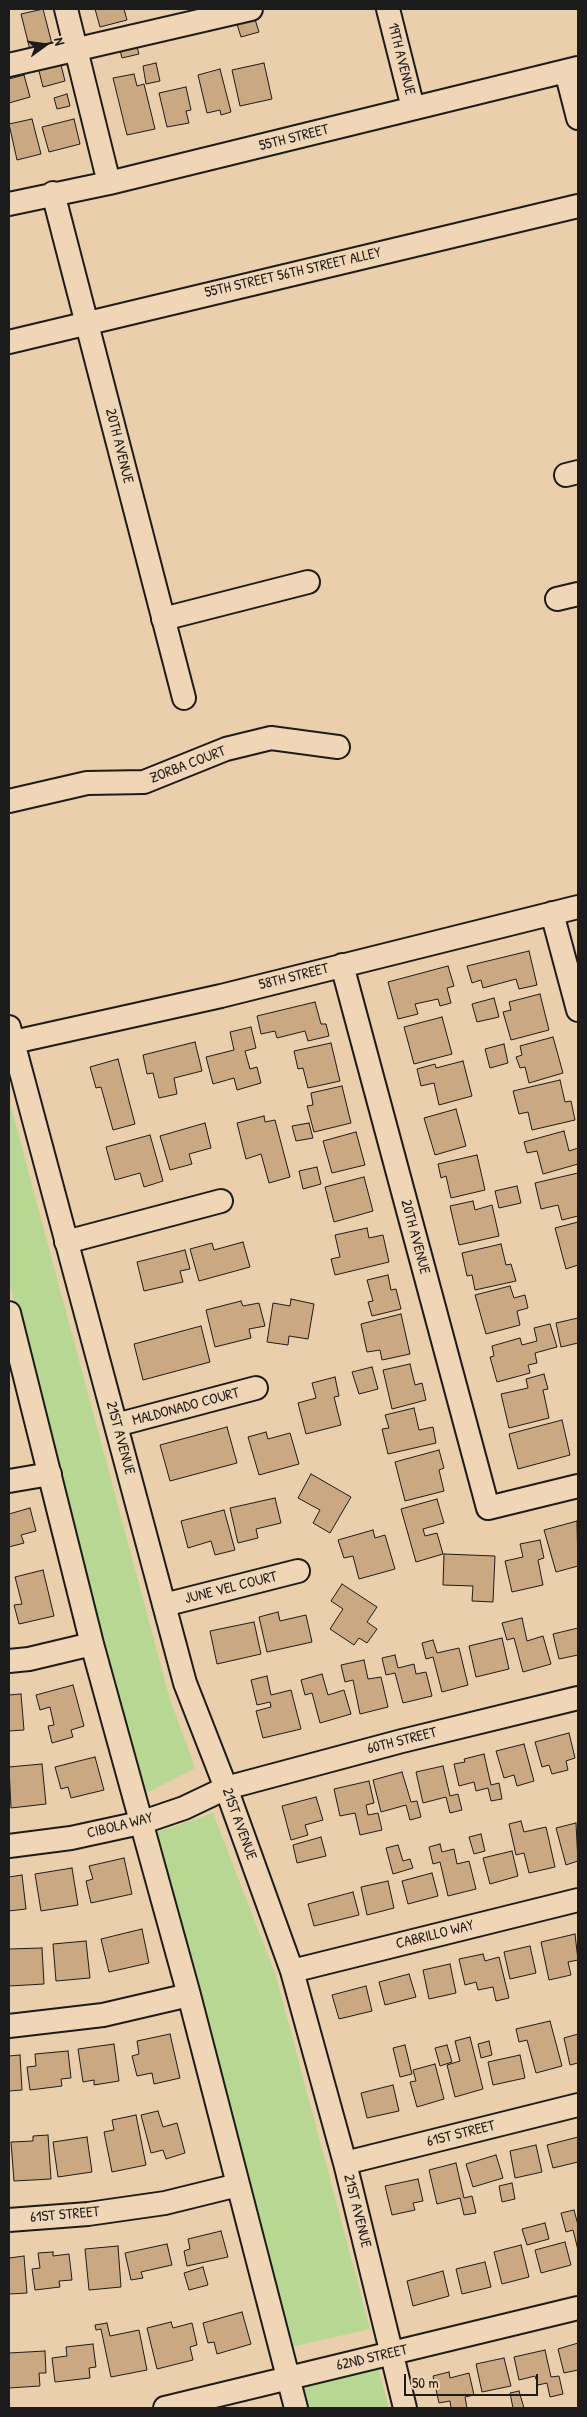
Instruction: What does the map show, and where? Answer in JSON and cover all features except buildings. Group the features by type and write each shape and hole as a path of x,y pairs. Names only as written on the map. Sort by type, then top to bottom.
{"street":[{"path":"66,9 109,183"},
{"path":"9,65 251,9"},
{"name":"19TH AVENUE","path":"388,9 413,108"},
{"path":"572,69 578,118"},
{"name":"55TH STREET","path":"9,204 53,193 109,183 572,69"},
{"name":"20TH AVENUE","path":"53,193 184,698"},
{"name":"55TH STREET 56TH STREET ALLEY","path":"9,342 578,206"},
{"path":"163,619 308,582"},
{"name":"ZORBA COURT","path":"9,801 87,783 144,782 226,749 271,738 338,746"},
{"name":"58TH STREET","path":"10,1038 221,996 578,906"},
{"path":"552,913 578,1010"},
{"name":"20TH AVENUE","path":"342,965 488,1508 578,1486"},
{"name":"21ST AVENUE","path":"10,1038 185,1683 226,1788 292,1971 345,2163 406,2408"},
{"path":"66,1242 221,1201"},
{"path":"9,1313 92,1644 189,1995 296,2408"},
{"name":"MALDONADO COURT","path":"116,1425 256,1388"},
{"path":"9,1481 50,1474"},
{"name":"JUNE VEL COURT","path":"164,1605 298,1571"},
{"path":"9,1661 29,1659 92,1644"},
{"name":"60TH STREET","path":"226,1788 402,1741 578,1698"},
{"name":"CIBOLA WAY","path":"9,1846 72,1838 140,1823 184,1808 226,1788"},
{"name":"CABRILLO WAY","path":"292,1971 578,1900"},
{"path":"9,2026 103,2015 189,1995"},
{"name":"61ST STREET","path":"345,2163 578,2105"},
{"name":"61ST STREET","path":"9,2220 88,2214 165,2203 238,2185"},
{"name":"62ND STREET","path":"165,2408 578,2308"}],"green space":[{"path":"9,1099 169,1696 195,1768 141,1796 9,1282"},
{"path":"213,1813 276,1976 370,2329 291,2347 154,1833"},
{"path":"378,2368 389,2408 302,2408 297,2389"}]}
